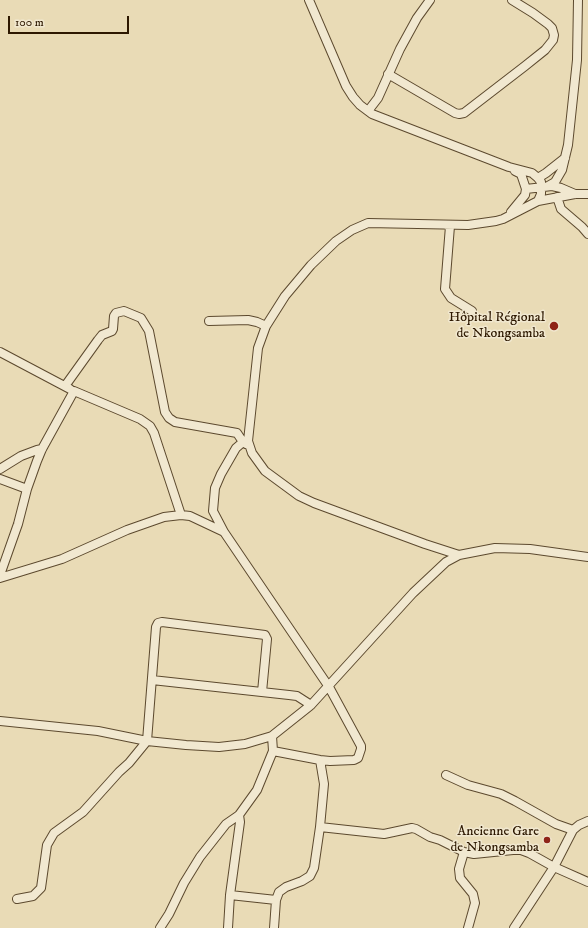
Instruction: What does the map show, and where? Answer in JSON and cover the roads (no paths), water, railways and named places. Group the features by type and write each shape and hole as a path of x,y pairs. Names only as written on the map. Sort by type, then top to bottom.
{"street":[{"path":"309,0 346,86 360,105 372,114 509,167 532,173 545,187"},
{"path":"368,111 378,98 388,74 417,18 430,0"},
{"path":"388,74 455,113 464,113 545,50 553,40 554,35 552,28 548,24 534,13 512,0"},
{"path":"538,201 545,187 555,182 562,170 571,128 577,60 578,0"},
{"path":"538,178 554,168 565,158"},
{"path":"507,217 520,203 525,195 526,189 521,174 509,167"},
{"path":"562,170 564,182 572,192"},
{"path":"526,189 545,187 561,188 572,192 588,194"},
{"path":"445,226 481,224 496,221 538,201 572,192"},
{"path":"557,197 561,209 588,234"},
{"path":"273,752 320,760 354,760 358,758 362,750 330,687 224,532 213,512 215,488 221,474 236,448 246,444 248,441 258,348 266,326 285,296 299,278 336,241 352,230 368,223 406,223 450,226 445,289 451,298 472,311"},
{"path":"65,386 98,340 102,336 112,331 114,316 116,313 124,312 141,318 149,331 165,412 169,418 175,422 237,433 265,471 299,496 314,503 458,555"},
{"path":"209,321 248,320 266,326"},
{"path":"0,352 74,391 140,419 150,426 154,433 181,515"},
{"path":"0,577 18,524 27,489 42,449 74,391"},
{"path":"0,470 21,456 42,449"},
{"path":"0,479 27,489"},
{"path":"0,577 62,559 127,530 164,517 181,515 190,516 224,532"},
{"path":"0,721 98,731 146,741 219,747 245,744 272,736 311,705 330,687 413,593 446,562 458,555 495,548 530,549 588,557"},
{"path":"17,899 33,896 41,888 47,845 54,832 83,812 129,763 146,741 156,627 158,623 170,623 265,635 267,639 262,692"},
{"path":"152,680 297,696 311,705"},
{"path":"160,928 200,857 226,824 239,815 257,790 273,752 272,736"},
{"path":"274,928 276,900 279,892 286,887 302,881 310,876 314,868 324,784 320,760"},
{"path":"446,774 468,785 501,794 545,818 573,830"},
{"path":"228,928 230,895 240,822 239,815"},
{"path":"514,928 554,867 573,830 579,825 588,821"},
{"path":"320,827 384,834 416,828 430,837 440,840 464,852 474,854 521,850 588,882"},
{"path":"464,852 459,869 460,878 473,894 475,903 468,928"},
{"path":"230,895 276,900"}],"place":[{"name":"Hôpital Régional de Nkongsamba","path":"554,326"},
{"name":"Ancienne Gare de Nkongsamba","path":"547,840"}]}
